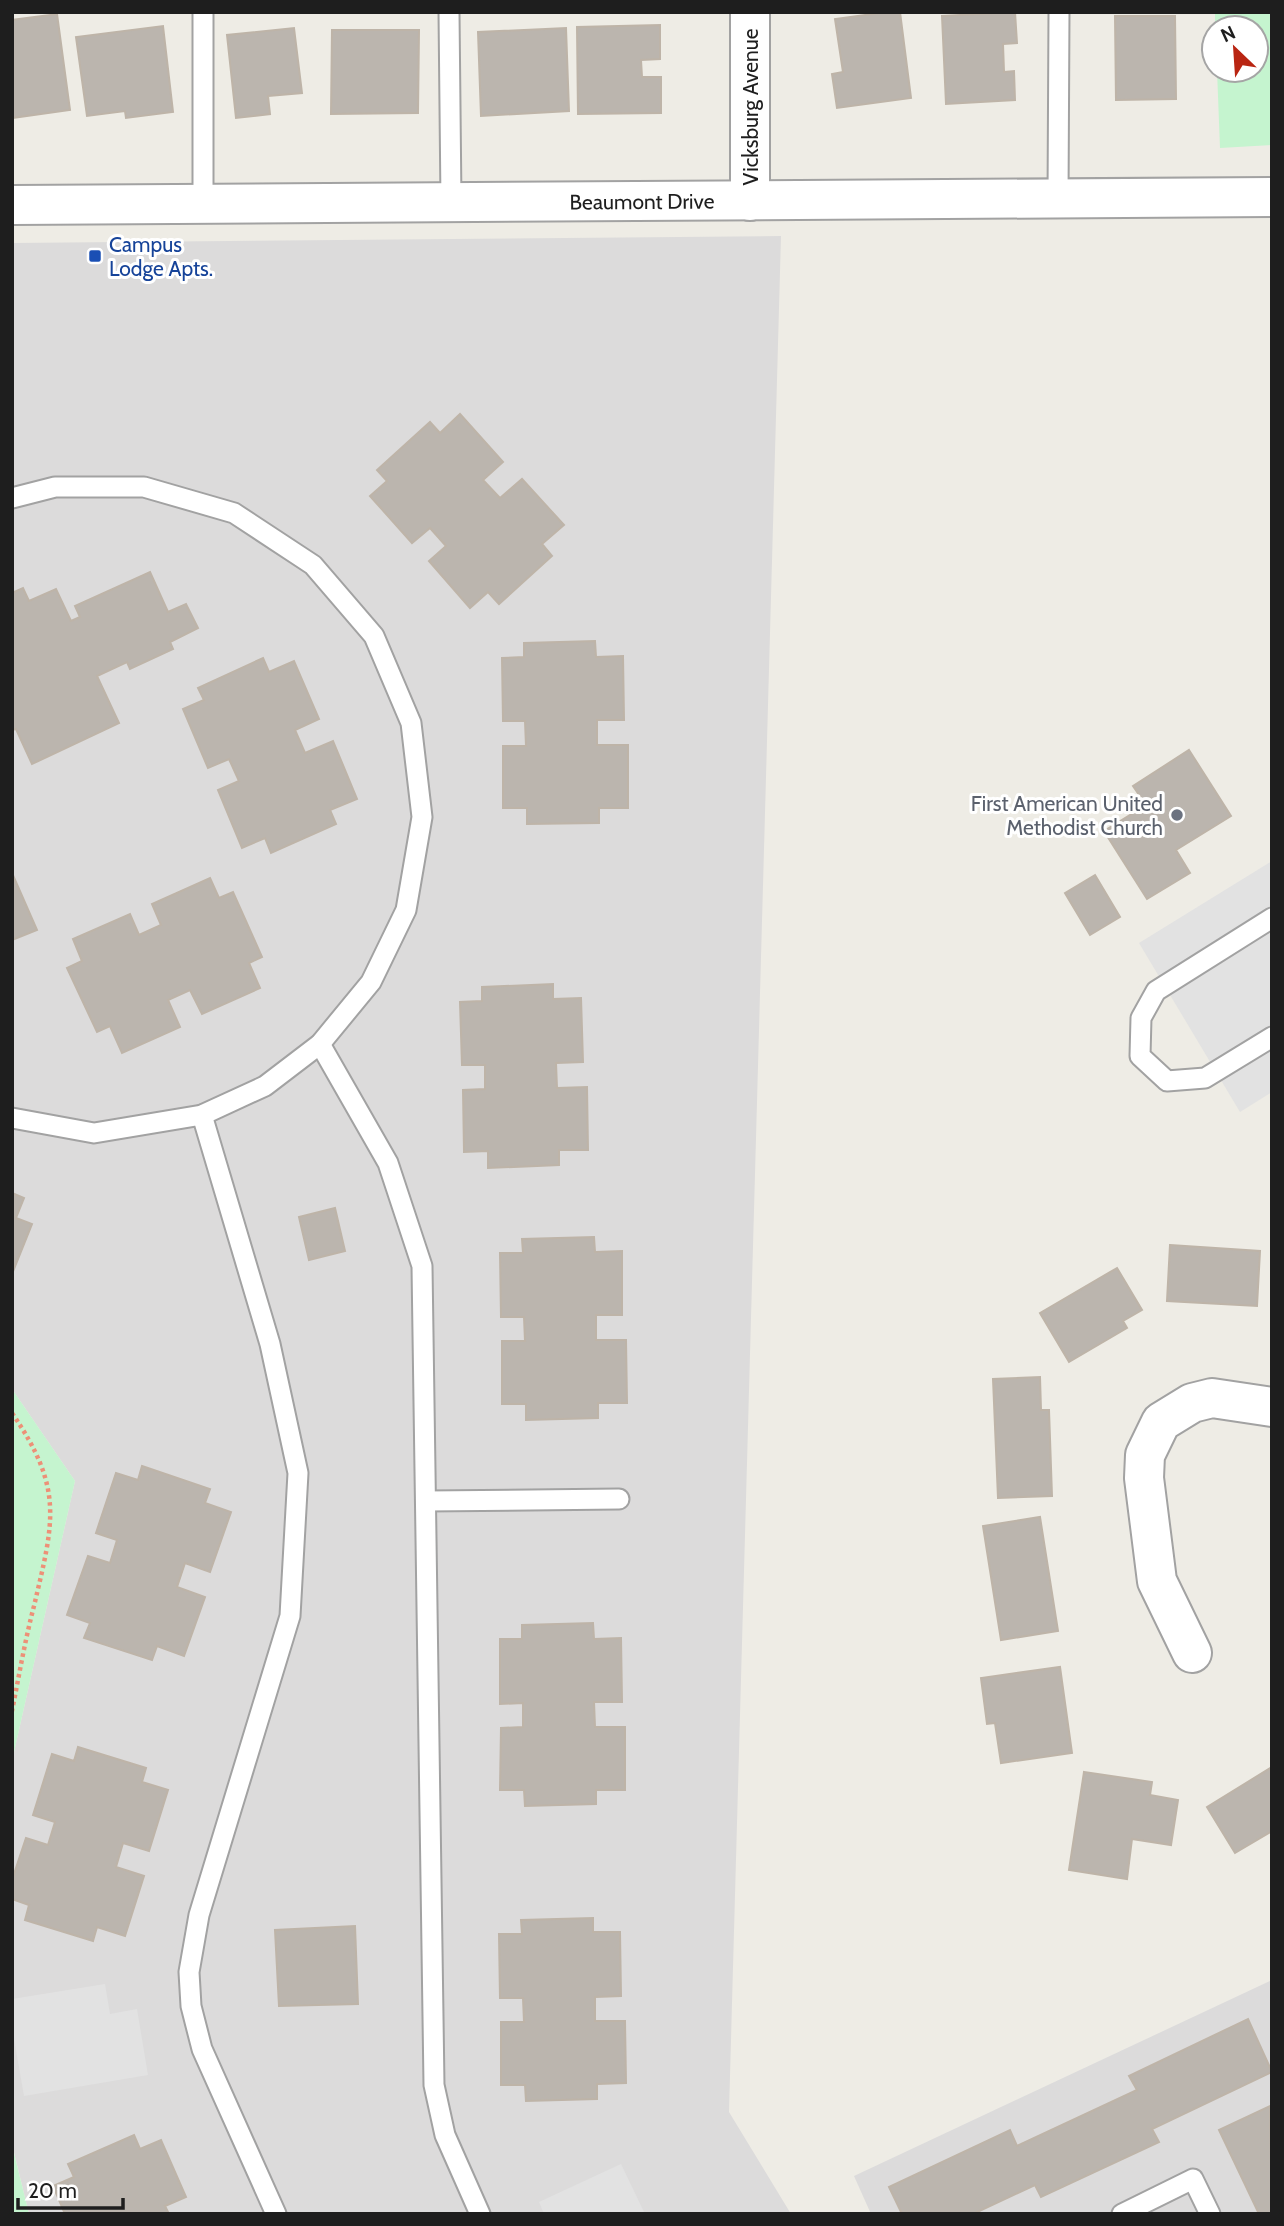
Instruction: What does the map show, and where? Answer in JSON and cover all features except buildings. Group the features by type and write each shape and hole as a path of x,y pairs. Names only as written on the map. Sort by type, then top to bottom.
{"street":[{"name":"Vicksburg Avenue","path":"750,12 750,201"},
{"name":"Beaumont Drive","path":"12,205 1272,197"},
{"path":"1192,1653 1157,1581 1144,1478 1145,1455 1161,1422 1192,1403 1212,1398 1272,1407"}],"lane":[{"path":"203,12 203,205"},
{"path":"449,12 451,202"},
{"path":"1058,199 1059,12"},
{"path":"12,498 55,486 144,487 234,513 313,565 374,636 411,723 422,817 406,910 371,982 320,1044 265,1086 202,1115 94,1133 12,1118"},
{"path":"1272,918 1156,991 1141,1018 1140,1056 1167,1080 1193,1080 1205,1078 1272,1037"},
{"path":"320,1044 388,1163 422,1266 433,2085 445,2135 480,2214"},
{"path":"202,1115 270,1344 298,1473 290,1616 199,1915 189,1972 191,2006 202,2049 276,2214"},
{"path":"426,1501 619,1499"},
{"path":"1122,2214 1193,2179 1210,2214"}],"path":[{"path":"12,1413 31,1441 43,1466 50,1499 51,1521 48,1552 12,1711"}],"shaded area":[{"path":"781,236 729,2112 791,2214 29,2214 12,2144 12,1761 75,1481 12,1389 12,243"},
{"path":"1272,861 1272,1092 1240,1112 1139,943"},
{"path":"1272,1980 1272,2214 871,2214 854,2176"},
{"path":"105,1984 110,2014 137,2009 148,2075 24,2096 12,2027 12,1999"},
{"path":"621,2164 645,2214 544,2214 539,2202"}],"green space":[{"path":"1272,12 1272,145 1220,148 1218,84 1270,84 1270,14 1215,14"},
{"path":"12,1389 75,1481 12,1761"},
{"path":"12,2145 29,2214 12,2214"}],"place":[{"name":"Campus Lodge Apts.","path":"95,256"},
{"name":"First American United Methodist Church","path":"1177,815"}]}
